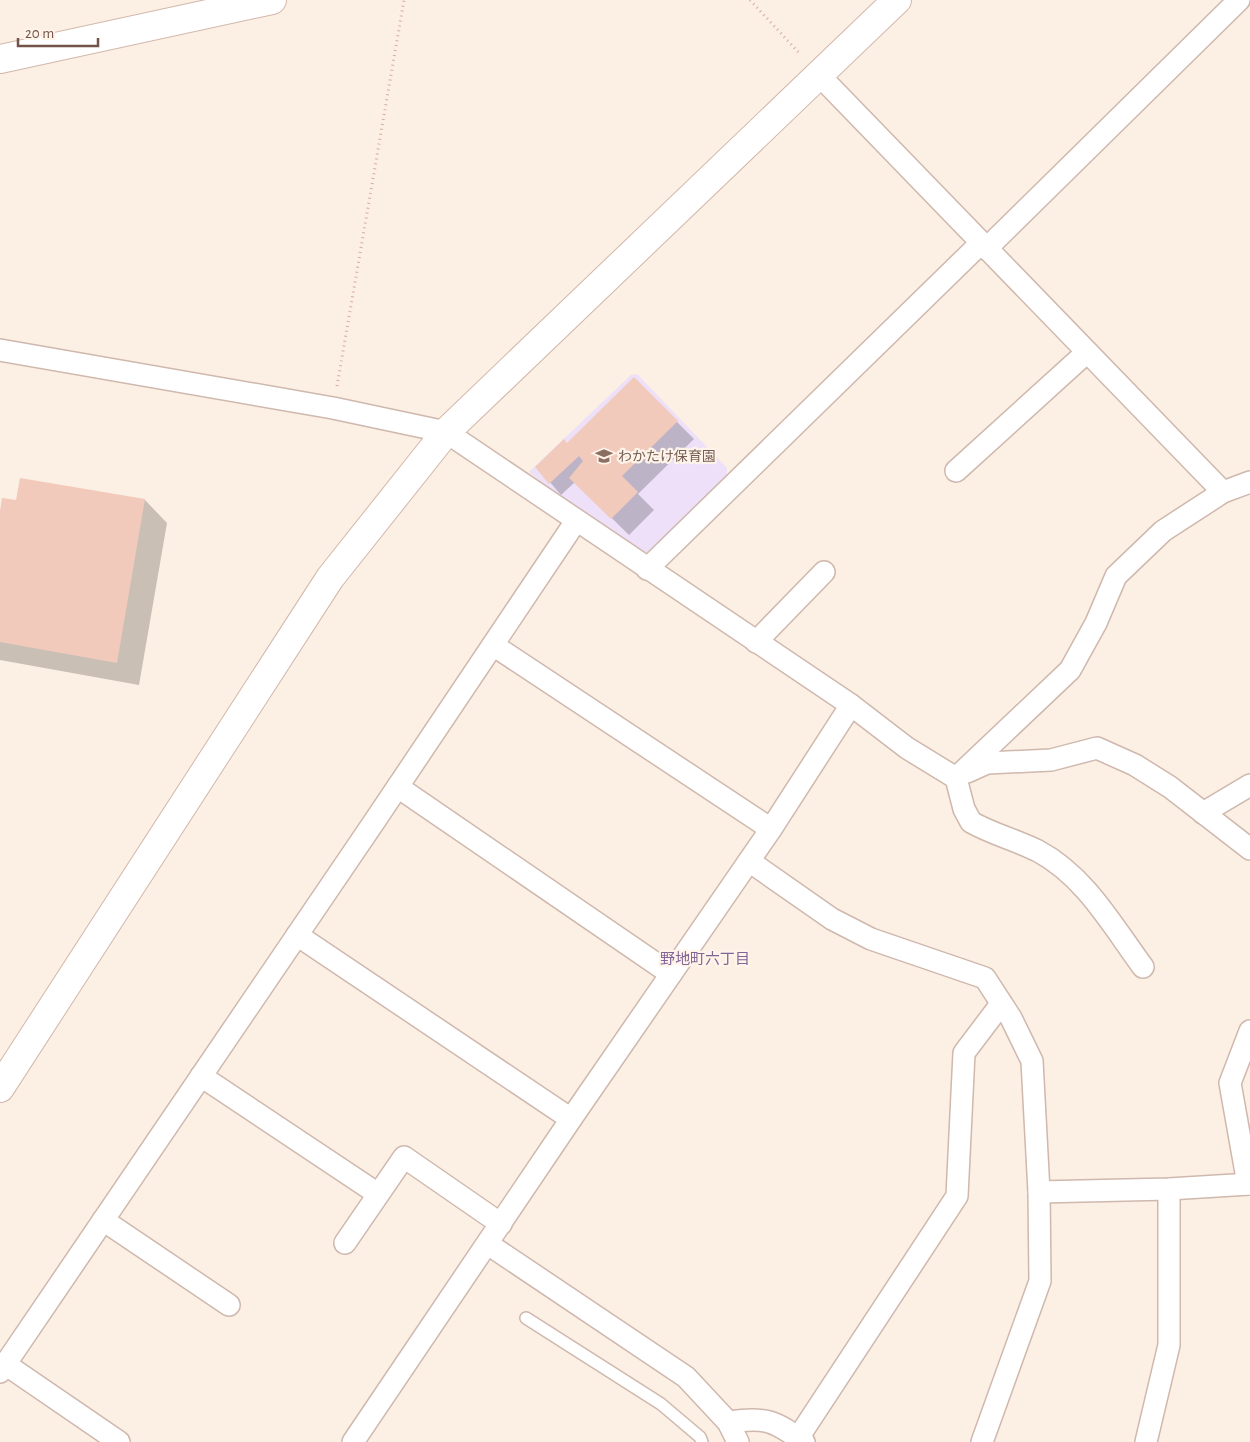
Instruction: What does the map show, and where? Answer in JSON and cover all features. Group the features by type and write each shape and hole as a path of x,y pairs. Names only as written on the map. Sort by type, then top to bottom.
{"street":[{"path":"0,59 272,0"},
{"path":"0,1088 330,578 446,432 897,0"},
{"path":"647,569 1239,0"},
{"path":"819,75 1086,353 1223,492"},
{"path":"0,350 333,408 446,432 576,522 851,705 907,748 956,778 964,809 971,822 1038,851 1068,871 1087,891 1143,966"},
{"path":"956,471 1086,353"},
{"path":"956,778 1070,670 1096,623 1116,576 1163,531 1223,492 1250,482"},
{"path":"119,1442 3,1368 576,522"},
{"path":"756,642 824,572"},
{"path":"493,645 771,829"},
{"path":"353,1442 771,829 851,705"},
{"path":"956,778 987,763 1051,760 1097,748 1135,765 1170,787 1250,849"},
{"path":"1204,813 1250,785"},
{"path":"398,787 671,974"},
{"path":"748,862 832,919 871,939 985,978 1011,1018 1032,1061 1039,1192 1040,1281 982,1442"},
{"path":"297,935 571,1120"},
{"path":"728,1422 748,1420 774,1422 801,1440 957,1196 964,1053 1001,1004"},
{"path":"1039,1192 1168,1189 1249,1184 1230,1083 1250,1031"},
{"path":"201,1076 378,1194"},
{"path":"346,1243 404,1157 501,1224"},
{"path":"1146,1442 1168,1345 1168,1189"},
{"path":"103,1220 229,1305"},
{"path":"488,1244 686,1377 728,1422 738,1442"}],"lane":[{"path":"526,1318 661,1404 700,1437 702,1442"}],"path":[{"path":"333,408 404,0"},
{"path":"750,0 819,75"}],"shaded area":[{"path":"637,374 727,468 727,476 650,552 640,552 578,511 529,472 631,375"}],"building":[{"path":"634,377 678,421 622,476 638,492 611,519 569,478 583,461 579,456 549,484 535,467 564,439 567,443"},
{"path":"20,478 145,499 117,663 0,642 0,511 2,498 16,500"}],"place":[{"name":"わかたけ保育園","path":"604,456"}],"district":[{"name":"野地町六丁目","path":"705,959"}]}
